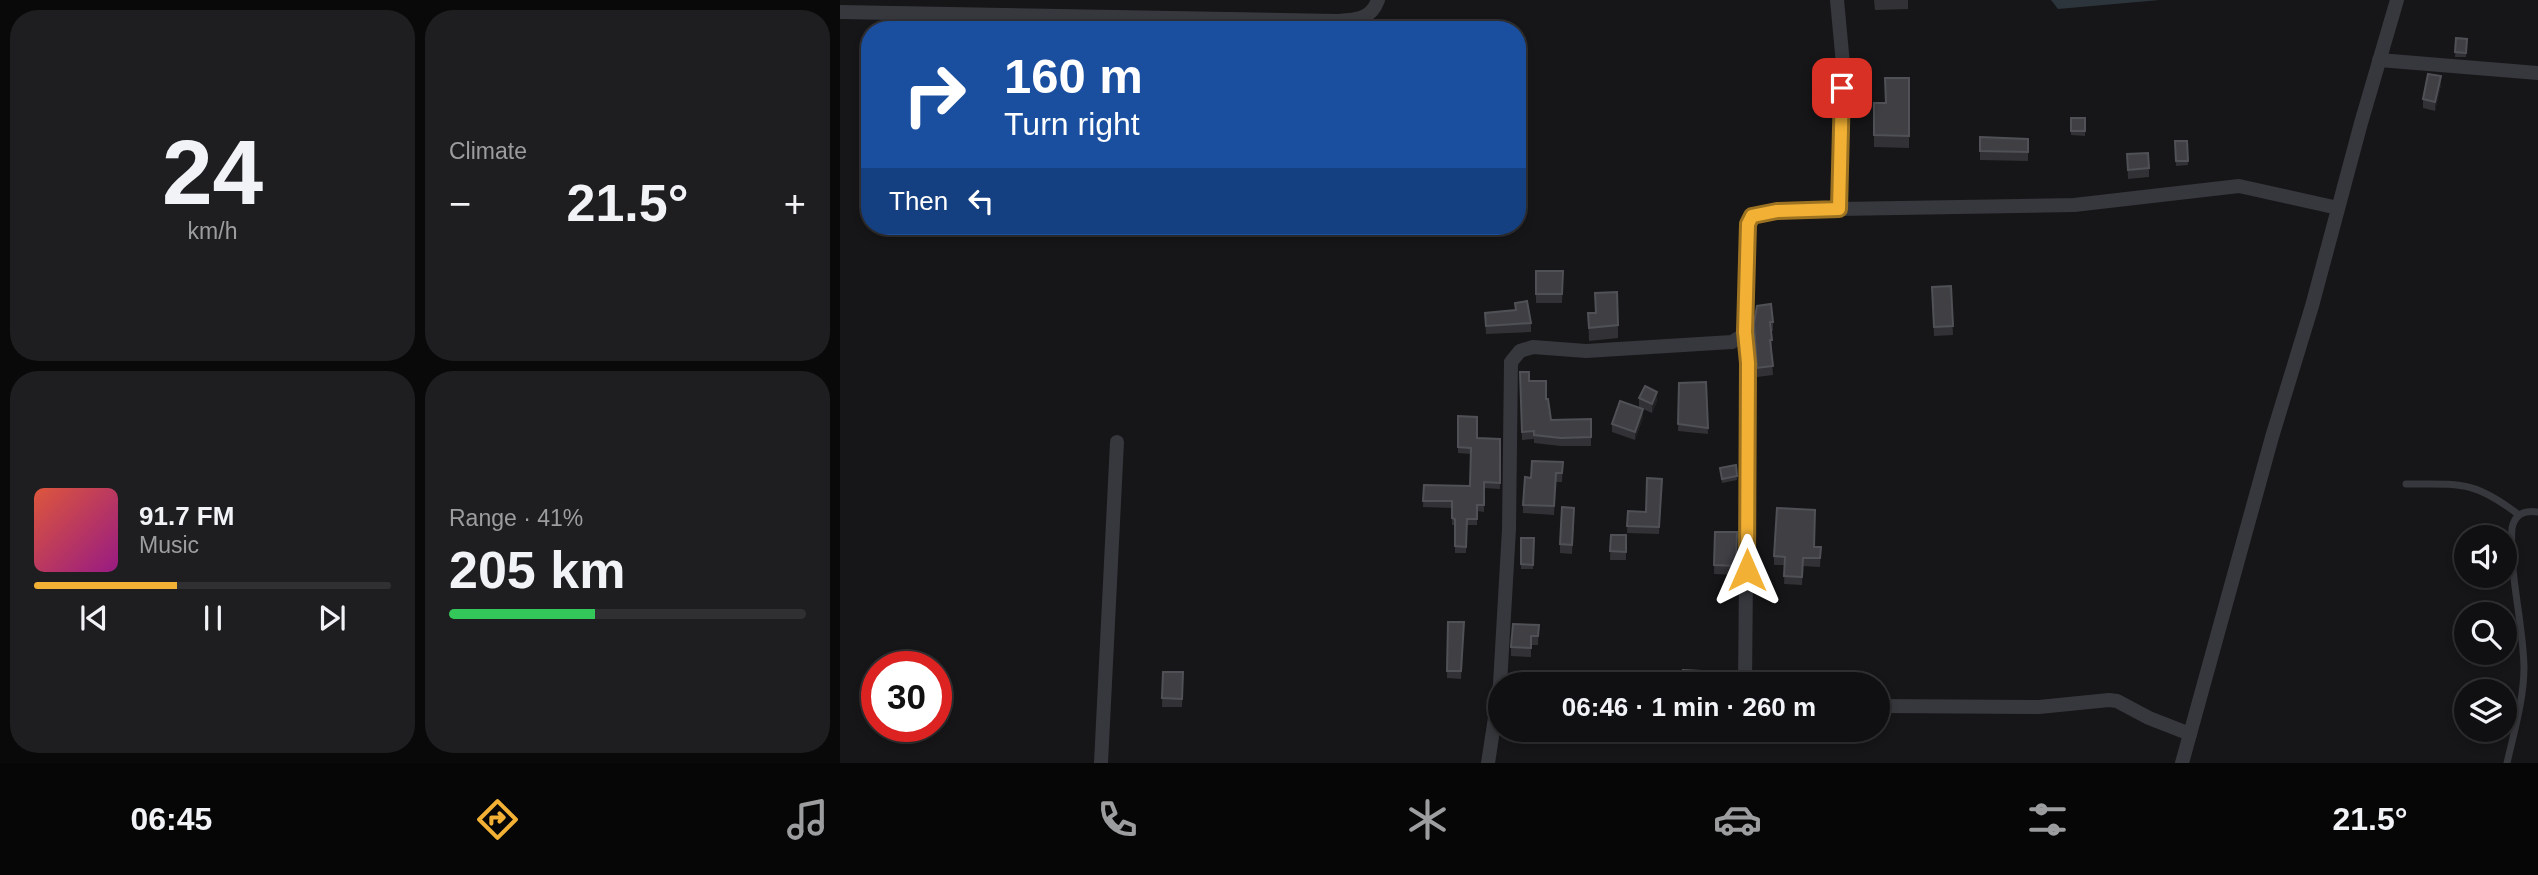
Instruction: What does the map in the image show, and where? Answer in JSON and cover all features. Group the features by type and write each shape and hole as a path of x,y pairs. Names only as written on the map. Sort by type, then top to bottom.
{"street":[{"path":"1345,21 1370,15 1378,0"},
{"path":"1837,0 1843,64 1839,209"},
{"path":"2182,763 2396,0"},
{"path":"840,12 1286,21"},
{"path":"2379,60 2538,73"},
{"path":"1745,672 1748,363 1745,332 1749,220 1765,212 2074,205 2239,186 2338,208"},
{"path":"1501,672 1509,529 1511,362 1524,349 1596,351 1675,344 1721,344 1738,340 1745,332"},
{"path":"1101,763 1117,442"},
{"path":"1890,706 2039,707 2109,700 2117,701 2149,718 2190,734"},
{"path":"1488,763 1491,742"}],"lane":[{"path":"2406,484 2470,486 2498,498 2519,514"},
{"path":"2507,763 2523,676 2511,540 2514,520 2519,514 2538,512"}],"shaded area":[{"path":"2051,0 2160,0 2058,9"}],"building":[{"path":"2456,38 2467,39 2466,53 2455,52"},
{"path":"2428,74 2441,76 2435,102 2423,99"},
{"path":"1885,78 1909,78 1909,136 1874,135 1874,103 1886,103"},
{"path":"2071,118 2085,118 2085,131 2071,131"},
{"path":"1980,137 2028,139 2028,152 1980,151"},
{"path":"2175,141 2187,141 2188,161 2176,161"},
{"path":"2148,153 2149,168 2128,170 2127,154"},
{"path":"1536,271 1563,271 1562,294 1536,294"},
{"path":"1951,286 1953,326 1934,327 1932,287"},
{"path":"1617,292 1618,325 1589,328 1588,313 1596,313 1595,293"},
{"path":"1527,301 1531,323 1486,326 1485,313 1516,310 1515,303"},
{"path":"1771,304 1773,322 1770,322 1770,340 1773,366 1757,368 1754,323 1757,306"},
{"path":"1520,372 1529,372 1529,381 1546,381 1546,399 1551,420 1591,419 1591,437 1561,438 1534,435 1534,431 1522,432"},
{"path":"1706,382 1708,428 1678,424 1679,383"},
{"path":"1645,386 1657,392 1652,404 1639,398"},
{"path":"1620,401 1643,409 1635,432 1612,424"},
{"path":"1458,416 1477,417 1477,438 1500,439 1500,483 1484,482 1484,505 1477,505 1477,519 1467,519 1466,547 1455,546 1452,501 1423,501 1424,485 1470,486 1471,448 1458,447"},
{"path":"1532,461 1563,462 1562,473 1556,473 1554,506 1523,505 1525,477 1531,478"},
{"path":"1736,465 1737,476 1722,479 1720,468"},
{"path":"1647,478 1662,479 1659,527 1627,526 1628,511 1646,512"},
{"path":"1562,507 1574,508 1572,545 1560,544"},
{"path":"1777,508 1815,510 1814,547 1821,547 1820,558 1803,558 1802,577 1784,576 1785,557 1774,556"},
{"path":"1715,532 1737,532 1736,566 1714,565"},
{"path":"1611,535 1626,535 1626,552 1610,551"},
{"path":"1521,538 1534,538 1533,565 1521,564"},
{"path":"1448,622 1464,622 1461,671 1447,671"},
{"path":"1513,624 1539,625 1538,636 1531,636 1531,648 1511,647"},
{"path":"1163,672 1183,672 1182,699 1162,698"}],"route":[{"path":"1747,570 1748,363 1745,332 1748,224 1752,216 1765,212 1839,209 1842,88"}]}
